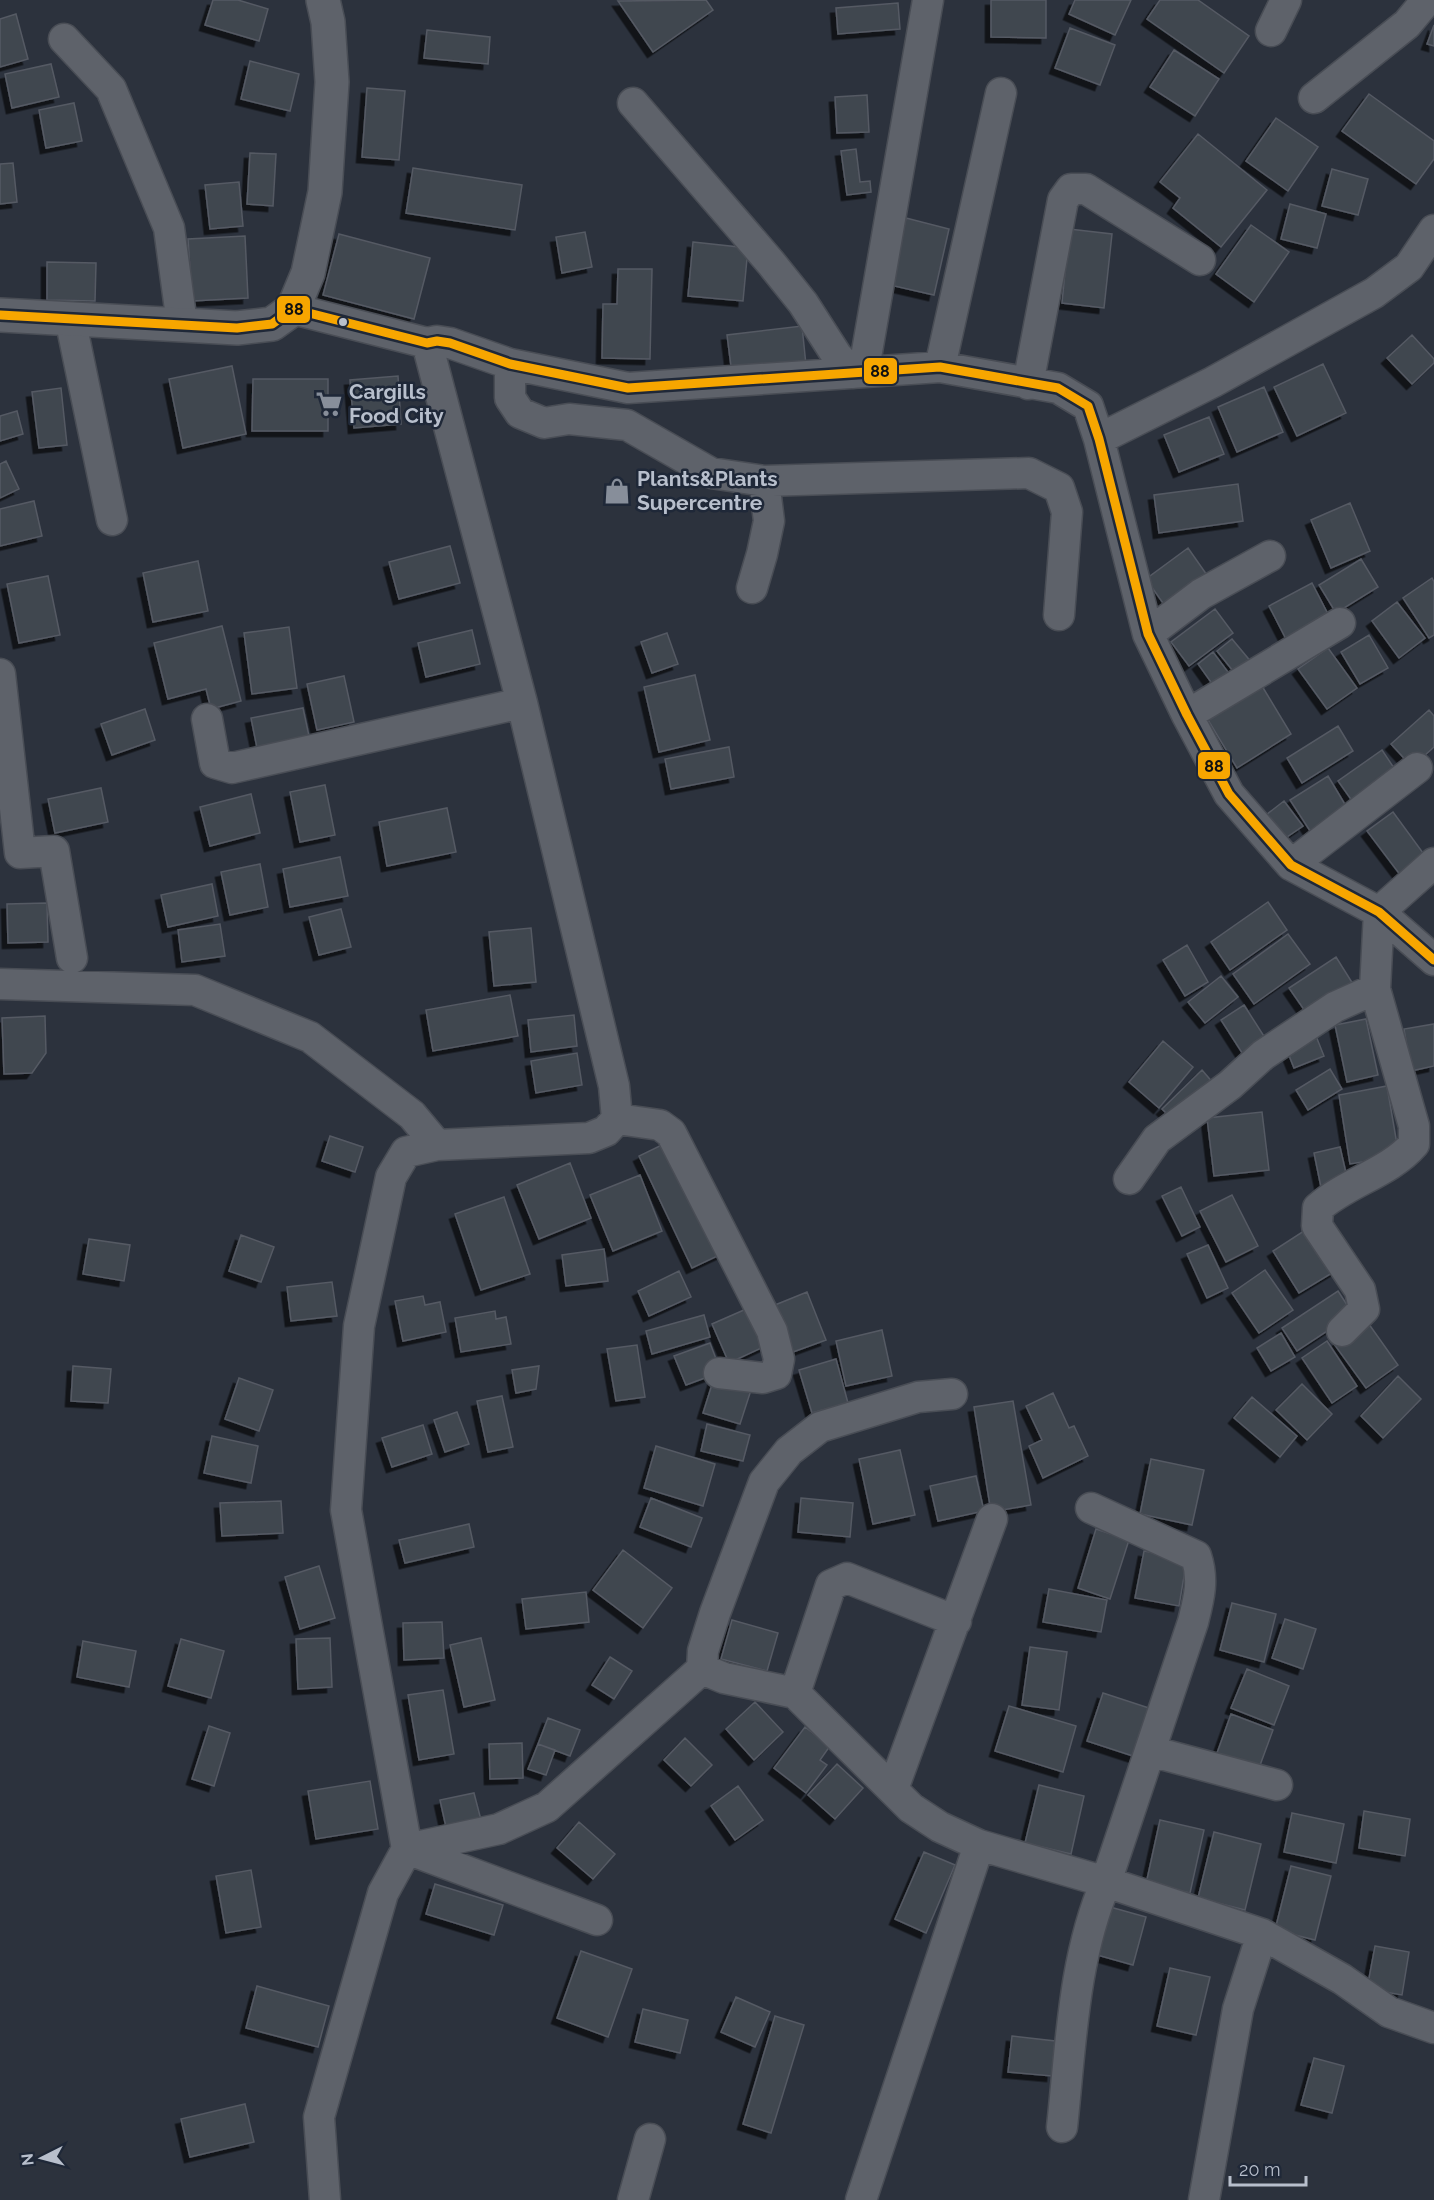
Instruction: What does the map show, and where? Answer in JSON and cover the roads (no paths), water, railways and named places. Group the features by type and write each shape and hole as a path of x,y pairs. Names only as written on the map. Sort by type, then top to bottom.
{"street":[{"path":"0,315 237,328 272,324 293,309 308,273 325,192 332,82 328,22 323,0"},
{"path":"853,373 865,363 928,0"},
{"path":"1271,32 1286,0"},
{"path":"1314,98 1407,24 1427,0"},
{"path":"64,39 111,89 169,228 182,324"},
{"path":"940,367 1001,93"},
{"path":"633,103 771,262 803,303 837,356 853,373"},
{"path":"1028,384 1063,200 1071,189 1086,189 1200,260"},
{"path":"1100,440 1213,382 1374,293 1409,267 1434,230"},
{"path":"293,309 427,343 437,341 450,343 510,364 628,388 940,367 1058,388 1088,406 1100,440 1148,634 1229,794 1291,865 1379,912 1434,960"},
{"path":"69,318 112,520"},
{"path":"325,2200 319,2117 383,1893 406,1849 346,1510 359,1326 391,1177 406,1152 437,1144 588,1138 606,1131 617,1119 614,1086 522,703 427,343"},
{"path":"510,364 510,399 520,413 544,423 569,419 627,425 711,473 764,481 1029,473 1059,488 1067,512 1059,615"},
{"path":"752,588 769,520 764,481"},
{"path":"1148,634 1201,594 1270,556"},
{"path":"1187,715 1340,623"},
{"path":"0,674 20,853 54,851 72,958"},
{"path":"207,719 215,763 232,768 522,703"},
{"path":"1291,865 1417,768"},
{"path":"1342,1331 1364,1309 1360,1290 1317,1226 1318,1208 1331,1196 1403,1157 1414,1144 1414,1126 1375,989 1379,912 1434,863"},
{"path":"0,984 195,990 310,1037 412,1115 437,1144"},
{"path":"1129,1179 1157,1139 1230,1085 1263,1055 1335,1007 1375,989"},
{"path":"617,1119 660,1125 670,1133 772,1331 779,1359 776,1374 763,1378 719,1373"},
{"path":"406,1849 499,1829 547,1807 702,1669 703,1651 715,1613 764,1482 789,1451 820,1427 918,1397 952,1394"},
{"path":"1062,2127 1075,2003 1087,1935 1193,1622 1199,1597 1201,1571 1196,1556 1091,1508"},
{"path":"893,1789 993,1520"},
{"path":"795,1693 831,1585 837,1581 847,1578 956,1621"},
{"path":"702,1669 724,1678 795,1693 911,1808 925,1818 979,1845 1106,1882 1262,1934 1342,1979 1389,2012 1434,2028"},
{"path":"1150,1751 1277,1785"},
{"path":"861,2200 979,1845"},
{"path":"406,1849 597,1920"},
{"path":"1204,2200 1238,2009 1262,1934"},
{"path":"633,2200 650,2139"}],"place":[{"name":"Cargills Food City","path":"329,404"},
{"name":"Plants&Plants Supercentre","path":"617,491"}]}
